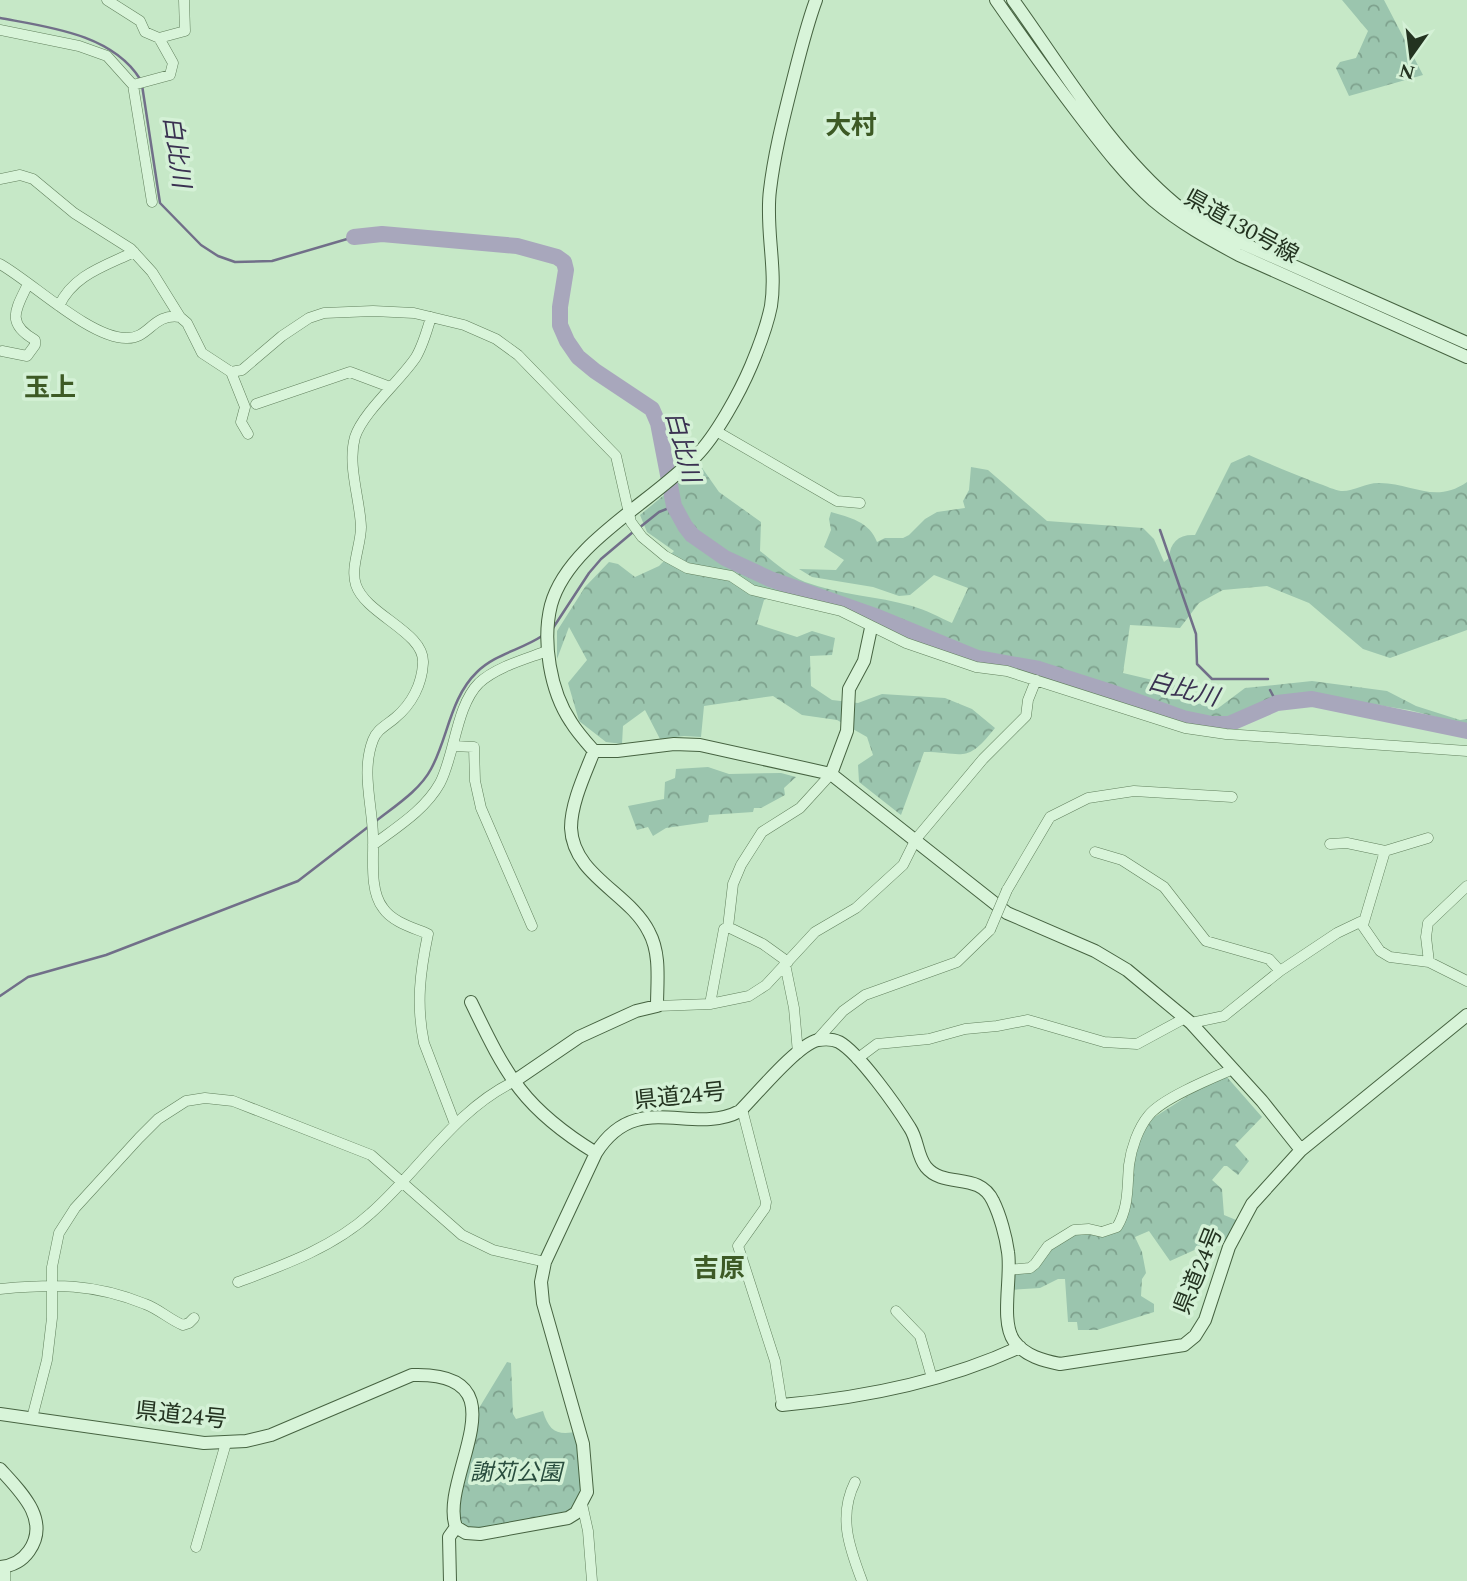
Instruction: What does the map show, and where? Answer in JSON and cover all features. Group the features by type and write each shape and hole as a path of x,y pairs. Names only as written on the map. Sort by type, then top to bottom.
{"main road":[{"path":"594,751 570,722 564,709 547,648 547,625 554,594 569,567 581,553 630,518 659,487 697,456 716,430 750,369 771,305 769,192 780,132 816,0"},
{"name":"県道130号線","path":"996,0 1101,144 1162,207 1203,236 1239,255 1467,357"},
{"name":"県道130号線","path":"1013,0 1127,156 1152,182 1192,216 1303,272 1467,343"},
{"path":"831,774 846,731 849,689 864,661 871,628"},
{"path":"594,751 674,744 699,745 831,774 1007,913 1095,951 1127,970 1188,1020 1301,1150"},
{"path":"513,1082 579,1037 636,1011 657,1006 657,968 651,935 628,904 585,865 574,845 572,820 594,751"},
{"path":"471,1002 513,1082 552,1124 596,1153"},
{"name":"県道24号","path":"1020,1347 1041,1361 1060,1364 1184,1345 1195,1336 1205,1320 1230,1247 1252,1204 1301,1150 1467,1015"},
{"path":"782,1405 834,1400 932,1378 985,1363 1020,1347 1014,1342 1008,1329 1008,1252 994,1202 987,1191 966,1180 936,1177 928,1170 922,1162 913,1131 858,1059 841,1043 832,1039 817,1040"},
{"name":"県道24号","path":"582,1504 587,1492 583,1444 542,1303 541,1282 545,1262 596,1153 606,1138 628,1123 657,1117 717,1119 733,1114 742,1109 797,1053 817,1040"},
{"name":"県道24号","path":"0,1414 204,1443 226,1443 271,1435 412,1375 430,1374 449,1379 461,1387 469,1398 473,1412 472,1428 453,1508 456,1527 449,1537 450,1581"},
{"path":"0,1469 28,1501 37,1531 31,1548 18,1561 3,1567"},
{"path":"456,1527 466,1534 508,1529 568,1518 576,1513 582,1504"}],"street":[{"path":"107,0 140,21 145,32 159,38 173,63 170,75 135,85"},
{"path":"159,38 185,31 184,0"},
{"path":"0,30 79,46 107,56 135,85 152,202"},
{"path":"0,179 20,175 33,179 74,213 134,252 152,272 180,317 187,323 202,353 231,372 245,407 241,422 248,434"},
{"path":"59,306 71,285 89,273 134,252"},
{"path":"0,264 59,306 100,331 122,339 133,338 163,317 180,317"},
{"path":"2,351 27,356 35,345 35,340 23,333 17,324 15,313 28,284"},
{"path":"231,372 242,370 282,336 309,318 324,313 390,311 431,317 479,330 518,355 616,456 630,518 642,537 665,556 687,568 731,576 752,590 841,611 906,643 976,667 1007,671 1185,728 1226,734 1467,751"},
{"path":"431,317 415,358 358,430 354,444 361,538 354,573 355,583 367,602 419,647 423,660 418,684 408,706 378,731 373,740 368,781 376,887 381,906 395,918 428,934 419,989 421,1030 456,1124"},
{"path":"256,404 350,372 390,387"},
{"path":"716,430 837,501 860,503"},
{"path":"373,845 411,817 432,795 443,775 466,705 482,681 547,648"},
{"path":"657,1006 710,1004 749,996 766,985 815,932 856,908 903,865 916,839 982,759 1027,716 1028,700 1035,680"},
{"path":"453,746 474,747 475,781 481,808 532,926"},
{"path":"710,1004 724,929 728,927 733,884 741,865 762,832 800,808 831,774"},
{"path":"817,1040 843,1011 865,995 957,962 989,930 1007,890 1050,817 1088,798 1134,791 1232,797"},
{"path":"1330,845 1348,843 1385,851 1428,838"},
{"path":"1363,925 1385,851"},
{"path":"1095,852 1122,860 1164,887 1206,941 1269,959 1280,971"},
{"path":"1429,962 1426,937 1428,923 1467,886"},
{"path":"858,1059 877,1044 929,1039 965,1029 1028,1020 1104,1042 1137,1044 1188,1020 1224,1016 1280,971 1337,933 1360,922 1380,951 1390,957 1429,962 1467,981"},
{"path":"728,927 763,944 787,963 797,1053"},
{"path":"1008,1270 1030,1268 1048,1246 1074,1230 1090,1229 1102,1233 1116,1227 1126,1205 1133,1148 1147,1117 1198,1084 1233,1069"},
{"path":"237,1282 318,1249 370,1214 456,1124 501,1088 513,1082"},
{"path":"32,1418 50,1344 54,1248 66,1220 158,1119 186,1101 219,1098 264,1111 371,1155 462,1235 493,1250 545,1262"},
{"path":"742,1109 766,1202 765,1208 738,1246 775,1361 782,1405"},
{"path":"0,1289 51,1285 84,1286 109,1290 156,1308 183,1325 189,1324 194,1318"},
{"path":"895,1311 920,1336 932,1378"},
{"path":"196,1548 226,1443"},
{"path":"855,1482 847,1498 846,1520 848,1542 862,1581"},
{"path":"582,1504 588,1531 592,1581"},
{"path":"3,1567 5,1581"}],"green space":[{"path":"1342,0 1384,0 1423,75 1349,96 1336,68 1340,62 1356,58 1368,31"},
{"path":"1249,455 1341,491 1378,483 1444,492 1467,482 1467,630 1390,658 1363,649 1309,603 1267,586 1223,590 1199,603 1180,628 1130,625 1123,673 1178,686 1191,682 1190,701 1217,709 1245,688 1312,681 1387,691 1416,706 1460,720 1467,719 1467,725 1409,710 1300,693 1275,697 1228,727 1206,726 1170,718 1051,678 967,658 824,601 787,591 764,600 757,624 797,637 812,631 835,638 832,655 810,656 811,686 832,700 858,703 882,694 945,698 972,709 995,728 970,752 924,752 901,815 859,782 858,765 873,755 867,737 837,720 802,715 773,696 704,706 701,737 660,739 645,710 623,726 622,744 606,742 579,721 568,683 587,660 569,627 557,659 557,631 585,587 609,562 618,564 635,577 659,566 674,551 647,532 640,515 700,465 719,492 761,522 760,551 793,576 832,590 912,606 952,623 968,588 934,575 910,595 899,596 873,587 812,577 799,569 836,570 844,560 824,547 831,530 831,512 852,518 864,525 877,542 885,538 903,538 937,512 965,508 963,501 969,490 971,467 988,470 1047,521 1143,528 1154,539 1164,562 1169,558 1176,540 1195,535 1231,463"},
{"path":"708,767 729,774 781,773 796,777 784,788 785,795 761,808 754,808 753,812 709,815 708,822 666,828 653,836 648,827 637,830 628,806 664,799 665,782 675,778 676,769"},
{"path":"1226,1076 1262,1117 1235,1145 1249,1161 1238,1175 1224,1166 1212,1180 1222,1189 1224,1215 1241,1222 1229,1244 1210,1236 1210,1243 1170,1261 1149,1231 1135,1237 1142,1252 1146,1273 1142,1279 1141,1296 1154,1304 1154,1312 1097,1330 1078,1330 1077,1322 1068,1322 1065,1279 1058,1279 1040,1288 1009,1290 1009,1270 1028,1269 1070,1233 1118,1226 1131,1159 1150,1120 1200,1088"},
{"name":"謝苅公園","path":"507,1362 511,1363 513,1414 516,1419 543,1411 548,1424 555,1431 579,1431 587,1492 576,1513 466,1533 453,1508 473,1418"}],"waterway":[{"name":"白比川","path":"0,18 58,29 96,42 128,64 140,79"},
{"name":"白比川","path":"142,85 160,203 201,245 218,256 235,262 272,261 354,237"},
{"name":"白比川","path":"354,237 382,234 517,246 557,257 564,262 566,270 560,325 567,341 578,357 595,371 652,409 658,423 674,506 685,526 692,535 725,558 770,579 875,616 977,658 1039,669 1183,718 1212,724 1229,724 1277,703 1312,699 1467,731"},
{"path":"639,528 659,512 674,506"},
{"path":"1160,530 1196,634 1197,664 1212,679 1268,679"},
{"path":"553,628 589,573 633,532"},
{"path":"376,821 426,777 437,757 455,706 468,682 492,661 542,636"},
{"path":"1270,690 1277,703"},
{"path":"0,996 28,977 106,955 298,881 368,827"}],"district":[{"name":"大村","path":"851,126"},
{"name":"玉上","path":"50,388"},
{"name":"吉原","path":"719,1269"}]}
